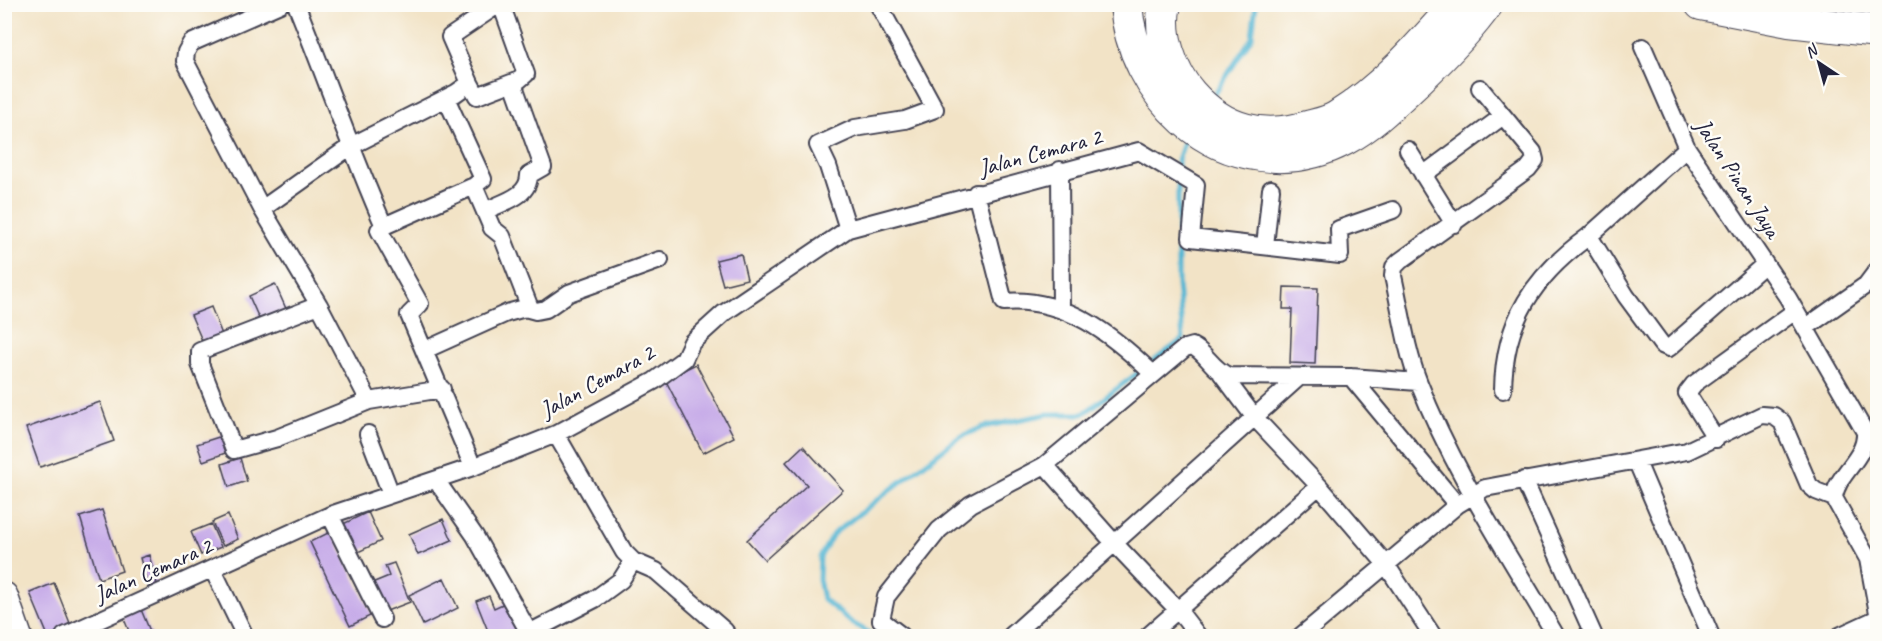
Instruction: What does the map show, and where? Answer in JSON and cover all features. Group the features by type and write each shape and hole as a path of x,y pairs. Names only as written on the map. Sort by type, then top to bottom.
{"highway":[{"path":"1126,4 1139,61 1167,105 1198,133 1224,148 1262,156 1302,154 1344,139 1384,112 1432,67 1487,4"},
{"path":"1165,4 1167,51 1183,85 1205,110 1232,127 1267,134 1300,129 1335,119 1369,94 1414,52 1457,4"},
{"path":"1701,4 1789,21 1878,31"},
{"path":"1827,4 1878,15"}],"main road":[{"path":"4,596 18,636"}],"street":[{"path":"280,4 192,43 185,56 262,209 319,305 369,401"},
{"path":"296,4 384,226"},
{"path":"500,4 527,71 524,77 513,83 477,96 450,37 500,4"},
{"path":"848,229 828,166 818,145 855,128 904,120 935,109 878,4"},
{"name":"Jalan Pinan Jaya","path":"1643,47 1687,148 1795,311 1865,432 1862,448 1834,490 1834,498"},
{"path":"262,209 351,146 446,98 470,83"},
{"path":"485,211 521,194 527,189 529,175 543,167 513,83"},
{"path":"1480,88 1533,152 1535,160 1528,169 1394,267 1393,276 1418,382 1471,495 1556,636"},
{"path":"446,98 483,179 474,186 379,230 420,304 408,314 442,389 473,467"},
{"path":"1423,175 1503,116"},
{"path":"1503,390 1503,367 1508,343 1527,298 1541,277 1687,148"},
{"path":"1408,150 1454,224"},
{"name":"Jalan Cemara 2","path":"64,636 330,515 473,467 556,434 654,381 684,359 692,342 724,313 848,229 1060,170 1140,151 1183,177 1191,238 1265,246"},
{"path":"1060,170 1061,309"},
{"path":"474,186 495,233 502,236 530,308"},
{"path":"1271,189 1265,246 1341,255 1339,229 1393,210"},
{"path":"976,193 1004,302 1018,301 1080,315 1135,357 1153,374"},
{"path":"1589,236 1626,296 1662,345 1669,348 1765,264"},
{"path":"425,350 507,313 530,308 536,311 546,309 569,293 660,260"},
{"path":"1805,328 1866,285 1878,269"},
{"path":"319,305 200,351 200,364 230,445 238,451 369,401 442,389"},
{"path":"1716,439 1687,393 1694,384 1795,311"},
{"path":"902,636 881,620 886,597 939,530 971,504 1045,465 1185,348 1192,346 1221,373 1255,418 1319,486 1385,563 1432,636"},
{"path":"1221,373 1298,378 1351,377 1418,382"},
{"path":"1351,377 1456,505"},
{"path":"1011,636 1298,378"},
{"path":"1312,633 1385,563 1456,505 1485,488 1637,462 1687,451 1762,415 1774,416 1782,422 1809,485 1816,491 1834,498 1874,568 1878,613"},
{"path":"368,434 391,494"},
{"path":"556,434 624,552 633,561 656,571 725,631"},
{"path":"1637,462 1711,636"},
{"path":"1045,465 1115,544 1178,610 1198,636"},
{"path":"436,480 475,536 528,636 595,599 621,580 633,561"},
{"path":"1524,480 1594,636"},
{"path":"1148,636 1319,486"},
{"path":"330,515 382,619"},
{"path":"213,570 245,636"},
{"path":"1839,636 1878,618"}],"building":[{"path":"741,254 747,279 723,285 716,260"},
{"path":"275,284 287,311 261,323 249,296"},
{"path":"1284,287 1318,288 1315,364 1290,363 1292,309 1283,309"},
{"path":"211,307 223,337 204,345 191,315"},
{"path":"696,364 734,437 703,453 665,379"},
{"path":"100,402 114,441 40,467 26,428"},
{"path":"225,435 231,451 203,461 197,444"},
{"path":"803,446 843,490 765,560 747,540 807,485 786,462"},
{"path":"240,458 247,481 229,487 222,464"},
{"path":"102,510 122,571 99,579 80,517"},
{"path":"368,512 381,541 354,554 341,525"},
{"path":"228,515 238,539 223,546 212,522"},
{"path":"443,519 452,540 418,555 409,534"},
{"path":"211,524 221,547 201,555 191,532"},
{"path":"332,531 372,615 350,626 310,542"},
{"path":"149,555 157,584 148,587 140,558"},
{"path":"394,563 410,602 384,612 372,583 389,576 385,566"},
{"path":"444,578 458,608 423,625 409,595"},
{"path":"54,583 72,628 48,636 30,593"},
{"path":"489,596 494,608 507,602 519,632 506,636 490,636 476,601"},
{"path":"140,607 152,636 131,636 122,614"}],"waterway":[{"path":"1211,100 1252,37 1256,4"},
{"path":"875,636 852,623 823,599 819,579 820,557 833,534 958,438 983,427 1048,414 1083,414 1183,339 1178,285 1178,160 1187,134"}]}
